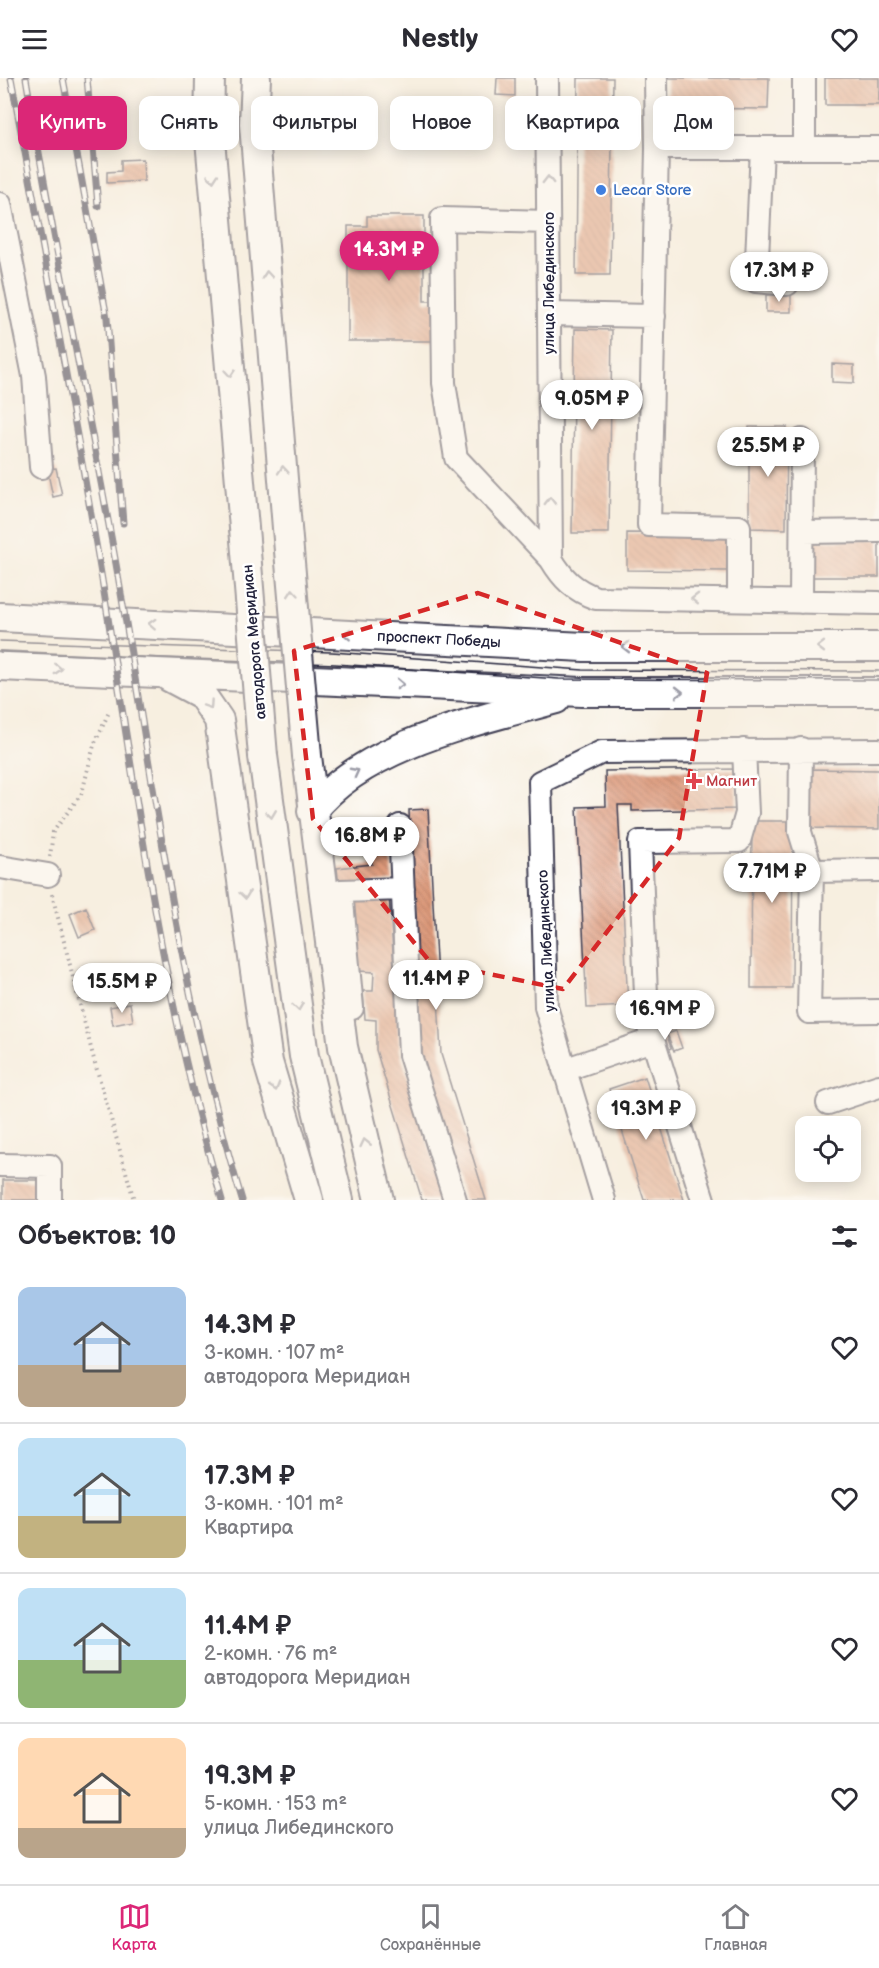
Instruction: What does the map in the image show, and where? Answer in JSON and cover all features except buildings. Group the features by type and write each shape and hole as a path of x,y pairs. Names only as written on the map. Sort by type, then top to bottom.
{"main road":[{"name":"автодорога Меридиан","path":"210,78 210,140 263,756 304,1056 339,1200"},
{"path":"256,78 254,124 312,811 343,1047 379,1200"},
{"name":"проспект Победы","path":"0,617 584,647 879,647"},
{"path":"0,666 582,692 879,692"},
{"path":"161,674 201,693 219,720 268,1062 309,1200"},
{"path":"312,811 326,793 344,777 416,743 446,730 582,692"}],"street":[{"name":"улица Либединского","path":"547,78 551,560"},
{"path":"656,78 656,96"},
{"path":"804,78 804,148"},
{"path":"734,148 879,148"},
{"path":"762,148 756,281 787,284"},
{"path":"657,150 649,525 739,527 739,600"},
{"path":"0,204 34,376 41,467"},
{"path":"548,222 442,219 444,383 456,458 551,560 562,578 581,593 596,598 879,603"},
{"path":"549,314 654,316"},
{"path":"801,602 802,440"},
{"path":"802,532 879,531"},
{"path":"801,749 800,832 812,870 809,1012 879,1011"},
{"name":"улица Либединского","path":"604,1200 546,1007 540,782 602,752 744,750"},
{"path":"703,1200 646,1021 640,842 740,842 747,813 744,750 879,750"},
{"path":"400,826 410,1055 455,1200"},
{"path":"0,867 48,875"},
{"path":"812,870 879,870"},
{"path":"352,1008 341,891 403,889"},
{"path":"564,1070 652,1040"},
{"path":"828,1103 879,1086"},
{"path":"0,1165 50,1166 50,1200"}],"path":[{"path":"109,712 94,745 82,793 53,832 48,875 93,1056 134,1200"}],"highlighted area":[{"path":"478,593 707,673 679,838 563,989 430,962 313,819 294,651"}],"tram line":[{"path":"0,641 332,652 583,670 879,671"},
{"path":"0,652 335,664 559,679 879,680"}],"railway":[{"path":"11,78 82,463 167,974 201,1125 222,1200"},
{"path":"26,78 116,564 184,964 220,1122 242,1200"},
{"path":"63,78 107,318 123,523"},
{"path":"87,78 98,206"}],"place":[{"name":"Lecar Store","path":"601,190"},
{"name":"Магнит","path":"694,781"}]}
